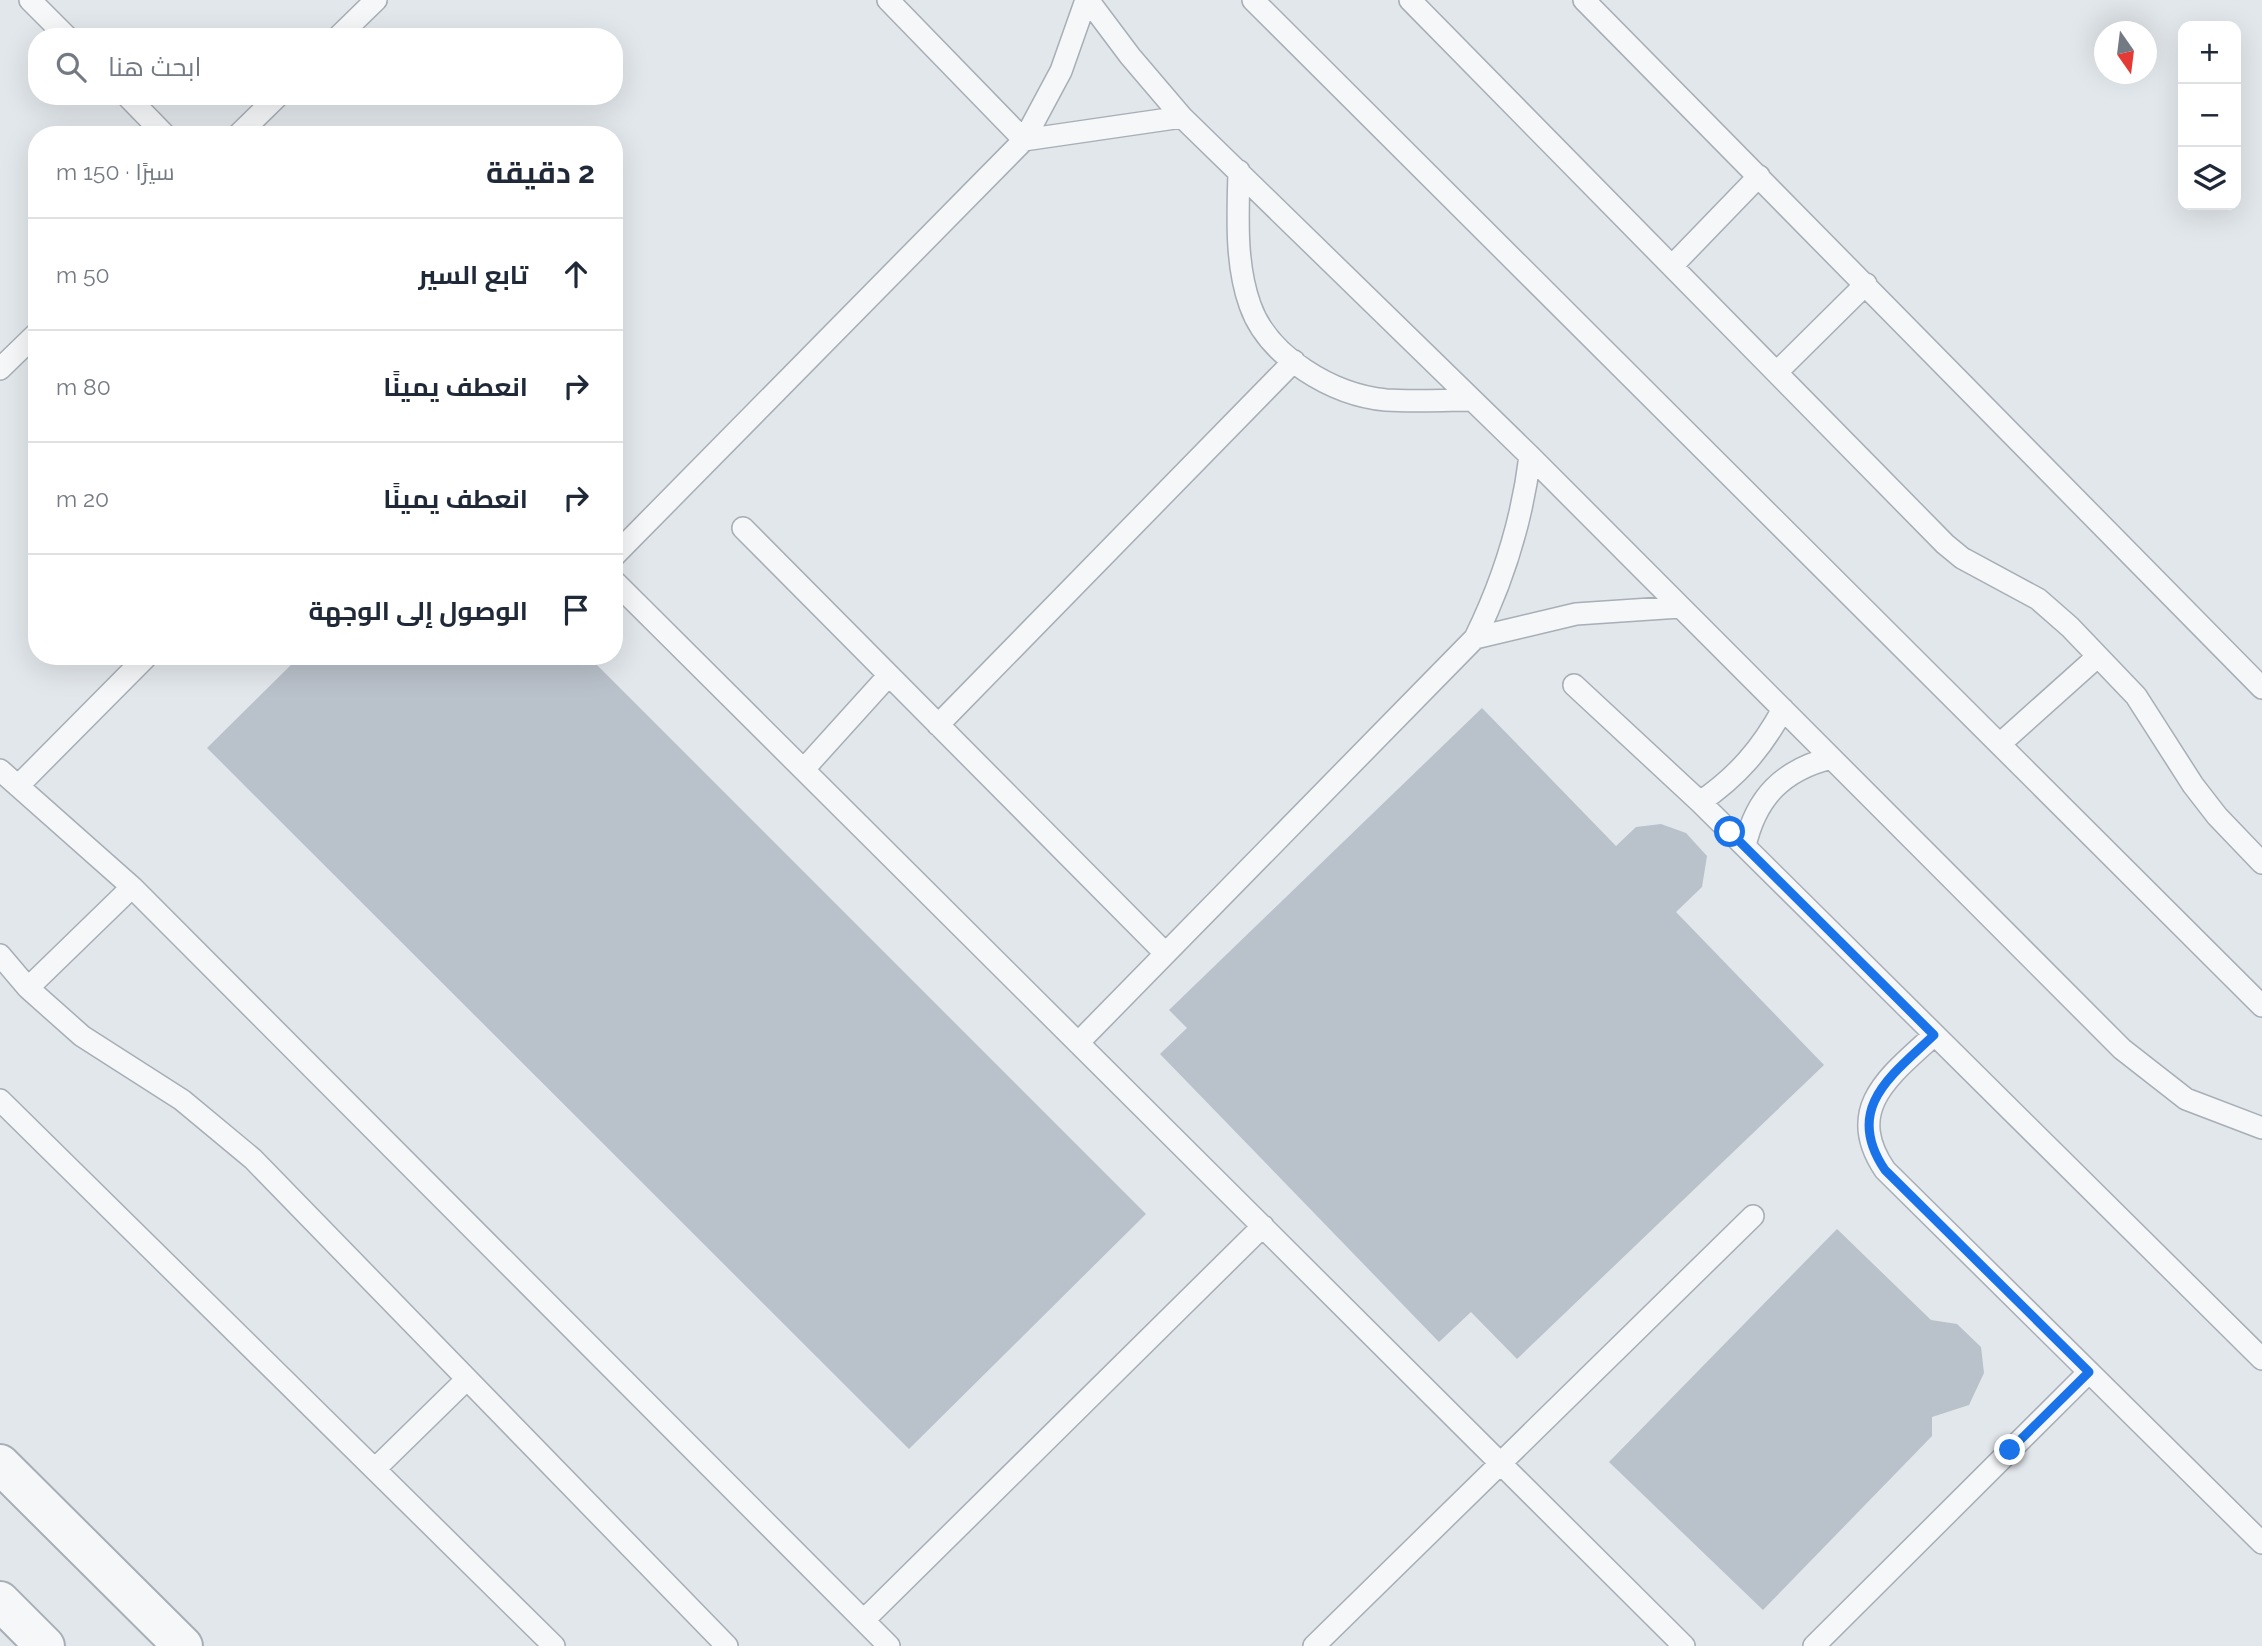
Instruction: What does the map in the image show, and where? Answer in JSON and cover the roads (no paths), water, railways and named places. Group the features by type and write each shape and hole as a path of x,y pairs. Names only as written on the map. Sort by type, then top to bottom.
{"street":[{"path":"0,1464 183,1646"},
{"path":"0,1601 45,1646"}],"lane":[{"path":"30,0 58,28"},
{"path":"347,28 376,0"},
{"path":"888,0 1024,140"},
{"path":"623,547 1024,140 1061,71 1087,0"},
{"path":"1087,0 1182,117 1530,456 2153,1076 2186,1099 2262,1128"},
{"path":"1253,0 2262,1006"},
{"path":"1410,0 1778,371 1945,544 1962,558 2038,599 2070,627 2136,696 2193,785 2217,816 2262,863"},
{"path":"1584,0 2262,688"},
{"path":"136,105 156,126"},
{"path":"247,126 269,105"},
{"path":"1024,140 1182,117"},
{"path":"1238,171 1238,234 1250,306 1270,338 1294,361 1322,380 1352,392 1384,400 1472,400"},
{"path":"1673,265 1759,176"},
{"path":"1778,371 1866,284"},
{"path":"0,369 28,342"},
{"path":"939,725 1294,361"},
{"path":"1078,1043 1164,952 1475,638 1496,594 1513,548 1525,500 1530,456"},
{"path":"743,528 1164,952"},
{"path":"623,590 1684,1646"},
{"path":"1475,638 1576,614 1680,607"},
{"path":"2001,743 2097,657"},
{"path":"18,786 139,665"},
{"path":"804,769 889,675"},
{"path":"1574,685 1745,846 2262,1359"},
{"path":"1700,802 1740,771 1756,752 1783,709"},
{"path":"1745,846 1759,805 1773,787 1790,773 1831,758"},
{"path":"0,770 132,887 889,1646"},
{"path":"28,988 132,887"},
{"path":"0,955 28,988 82,1036 182,1100 253,1158 727,1646"},
{"path":"1934,1035 1886,1080 1874,1096 1869,1115 1874,1154 1885,1170 2262,1544"},
{"path":"0,1100 554,1646"},
{"path":"1314,1646 1502,1465 1753,1216"},
{"path":"864,1620 1263,1226"},
{"path":"1814,1646 2089,1372"},
{"path":"376,1468 467,1379"}]}
